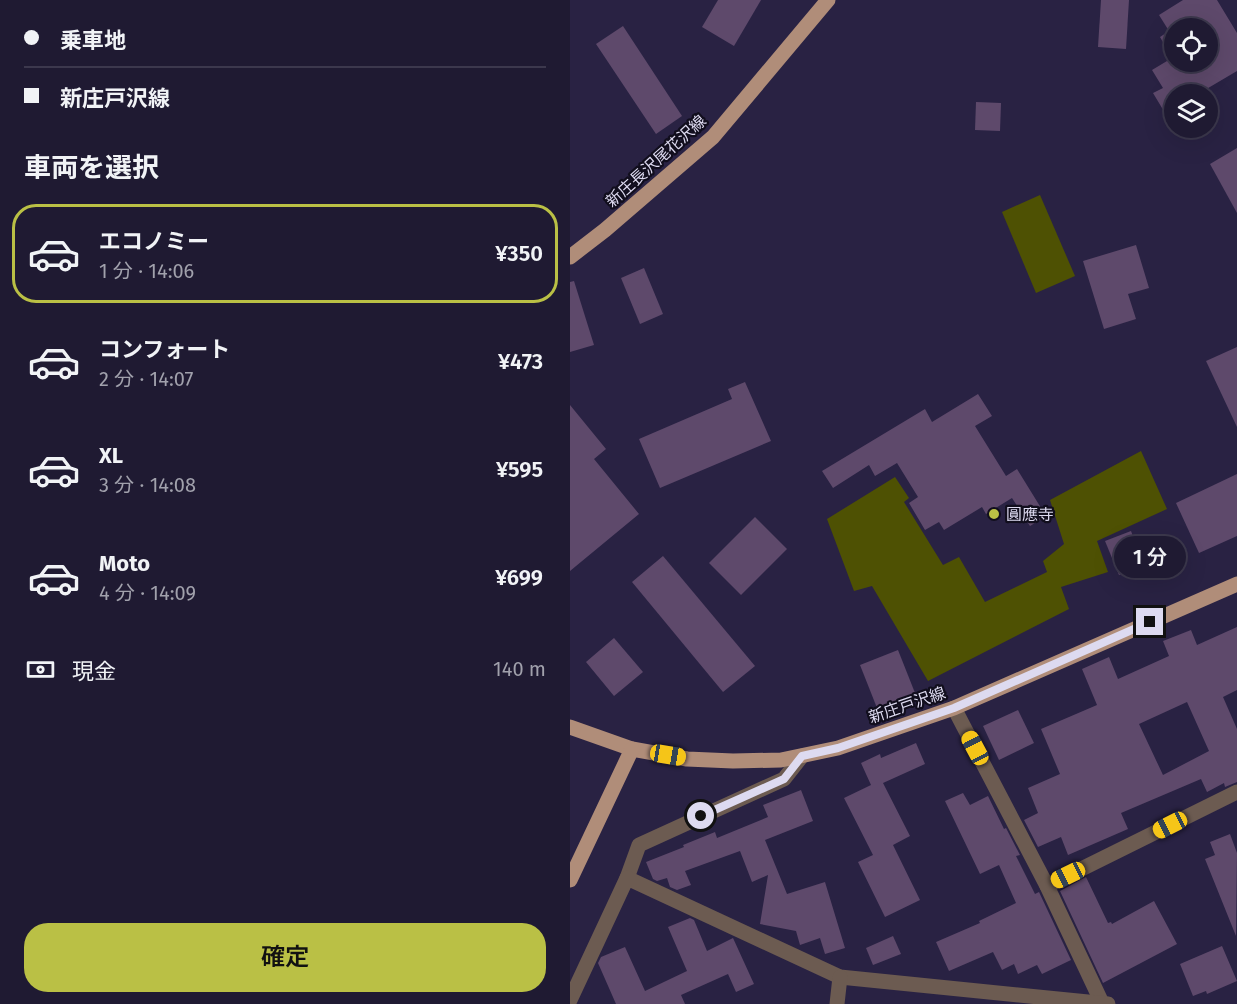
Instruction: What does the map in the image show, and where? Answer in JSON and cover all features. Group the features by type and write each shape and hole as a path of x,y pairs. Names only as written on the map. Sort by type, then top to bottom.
{"main road":[{"name":"新庄長沢尾花沢線","path":"570,257 605,230 713,137 828,0"},
{"name":"新庄戸沢線","path":"570,727 632,749 687,759 782,760 802,756 838,748 954,708 1237,584"},
{"path":"570,880 632,749"}],"street":[{"path":"954,708 1047,885 1102,1004"},
{"path":"570,1000 627,878 639,845 784,779 802,756"},
{"path":"1047,885 1235,797"},
{"path":"627,878 840,977 1108,1004"},
{"path":"837,1004 840,977"}],"shaded area":[{"path":"1040,195 1075,276 1036,293 1002,212"},
{"path":"1141,451 1167,509 1097,541 1108,572 1061,587 1069,609 928,681 872,586 854,591 827,519 895,477 909,498 904,502 943,565 959,557 985,602 1047,572 1043,561 1064,544 1050,500"}],"building":[{"path":"718,0 761,0 734,46 702,27"},
{"path":"1101,0 1129,0 1126,49 1098,47"},
{"path":"1183,0 1217,0 1237,33 1237,71 1215,84 1164,84 1164,111 1153,93 1163,88 1152,70 1164,63 1164,72 1218,72 1218,18 1164,18 1164,23 1159,15"},
{"path":"623,26 682,116 656,134 596,44"},
{"path":"976,102 1001,103 1000,131 975,130"},
{"path":"1237,148 1237,213 1210,164"},
{"path":"1136,245 1149,288 1128,294 1136,319 1104,329 1083,261"},
{"path":"644,268 663,314 640,324 621,278"},
{"path":"574,281 594,345 570,352 570,282"},
{"path":"1237,347 1237,427 1206,361"},
{"path":"745,382 771,441 660,488 639,439 732,399 728,389"},
{"path":"978,394 992,416 975,426 1006,476 1017,469 1046,516 1030,526 1012,498 986,514 982,507 944,530 939,522 925,530 909,503 918,497 897,463 875,476 869,465 833,488 822,471 925,409 932,422"},
{"path":"570,405 606,449 594,459 639,514 570,571"},
{"path":"1237,474 1237,536 1199,553 1176,503"},
{"path":"755,517 787,549 741,595 709,563"},
{"path":"1131,531 1144,565 1119,575 1105,541"},
{"path":"1176,546 1184,565 1162,575 1153,557"},
{"path":"663,556 755,666 723,692 632,582"},
{"path":"1237,627 1237,690 1223,697 1237,729 1237,782 1225,787 1224,783 1207,792 1201,779 1121,813 1128,829 1068,855 1061,837 1038,847 1024,820 1038,813 1028,788 1060,774 1041,729 1097,705 1082,669 1109,657 1118,679 1169,656 1163,641 1191,630 1197,645","holes":["1187,702 1209,751 1163,775 1139,724"]},
{"path":"614,638 643,672 614,696 586,662"},
{"path":"898,650 917,698 879,713 860,665"},
{"path":"1018,710 1034,743 999,760 983,726"},
{"path":"916,743 925,764 883,783 910,836 893,845 920,900 885,917 858,862 873,855 844,798 871,785 861,763 880,754 881,758"},
{"path":"801,790 813,821 765,840 787,894 825,882 845,948 825,954 820,938 800,945 796,931 760,924 768,875 752,882 740,851 685,871 691,885 677,890 670,887 667,878 657,881 653,879 646,862 715,832 717,838 768,817 763,805"},
{"path":"963,793 970,805 988,796 1020,855 1016,856 1035,894 1039,892 1071,960 1042,974 1037,965 1018,974 1014,964 1002,970 993,952 949,971 936,942 980,923 979,921 1016,903 999,865 980,874 945,801"},
{"path":"1230,834 1237,853 1236,936 1205,859 1215,855 1210,842"},
{"path":"1086,877 1108,923 1112,924 1154,901 1177,944 1103,983 1060,891"},
{"path":"690,918 694,920 707,951 733,938 754,984 736,992 728,974 681,995 685,1004 616,1004 598,963 601,957 625,947 645,991 687,971 668,927"},
{"path":"893,936 901,954 873,965 866,948"},
{"path":"1222,946 1237,981 1207,994 1206,991 1193,996 1180,964"}],"place":[{"name":"圓應寺","path":"994,514"}],"route":[{"path":"701,816 784,779 802,756 838,748 954,708 1150,622"}]}
